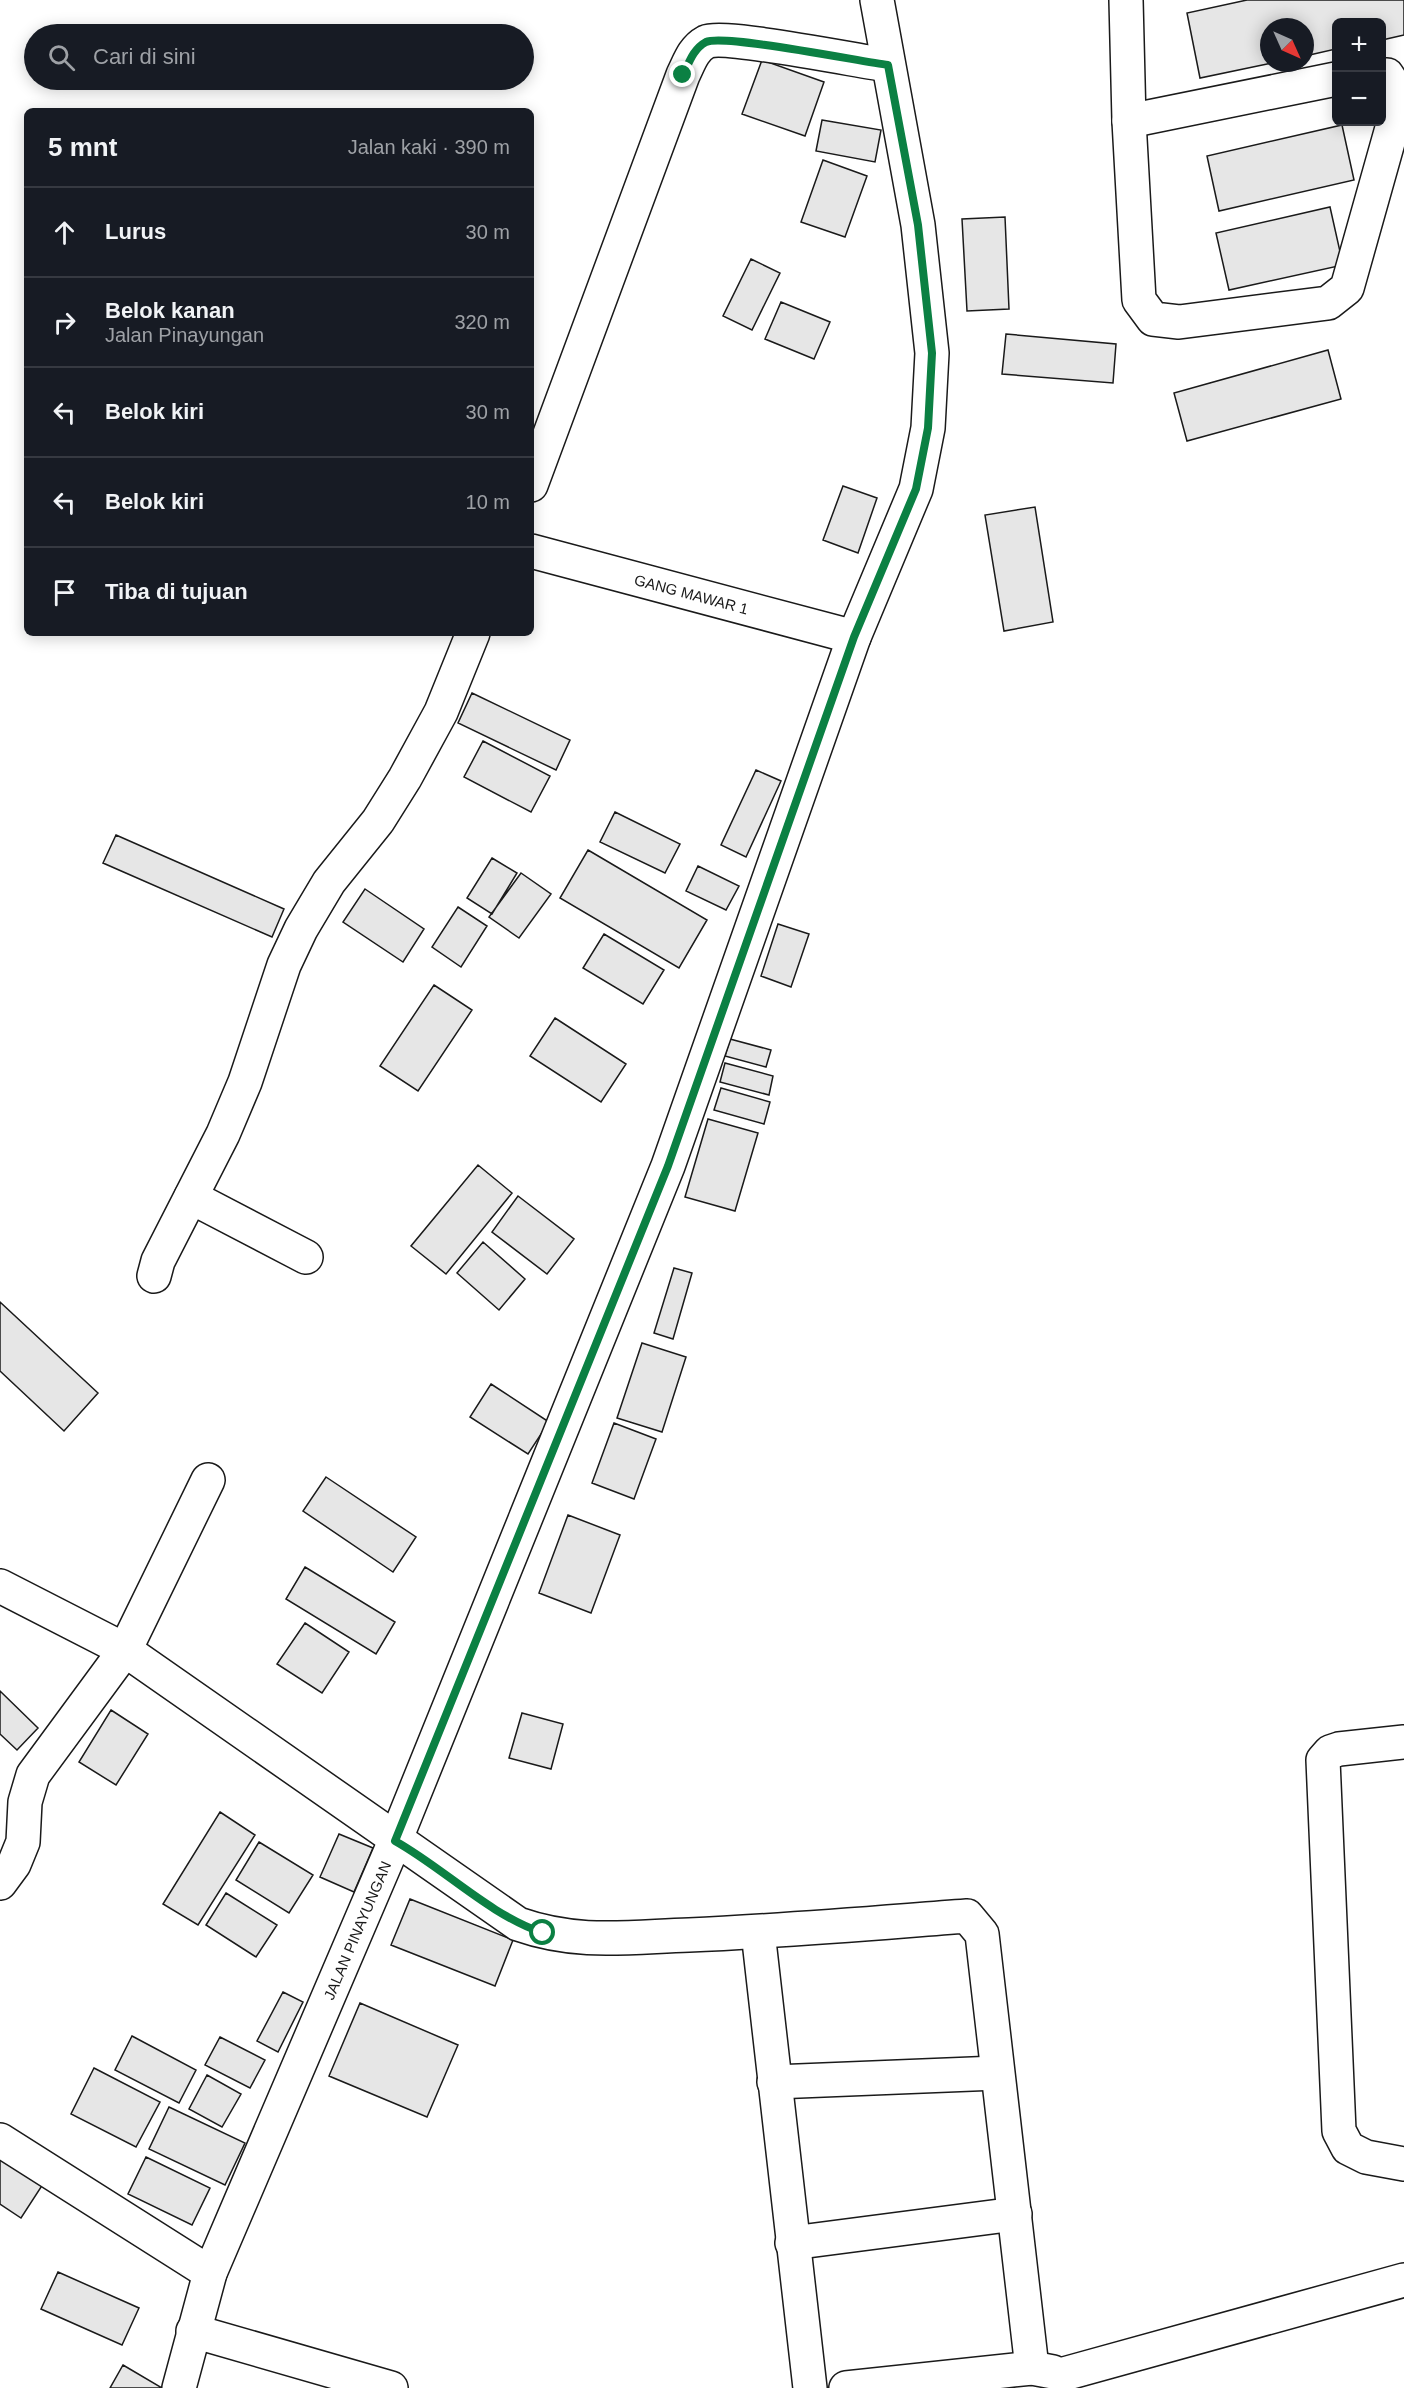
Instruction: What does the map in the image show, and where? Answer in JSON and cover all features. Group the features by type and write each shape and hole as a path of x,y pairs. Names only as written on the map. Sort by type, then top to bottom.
{"street":[{"name":"JALAN PINAYUNGAN","path":"179,2388 210,2273 395,1841 668,1166 854,637 916,489 928,428 932,353 918,225 877,0"},
{"path":"1126,0 1129,121 1139,300 1153,319 1179,322 1328,303 1347,288 1401,96 1386,75"},
{"path":"534,472 683,75 697,47 709,41 774,46 888,65"},
{"path":"1129,121 1332,80"},
{"name":"GANG MAWAR 1","path":"534,552 854,637"},
{"path":"154,1276 158,1261 245,1082 284,965 329,882 378,821 405,778 441,712 472,636"},
{"path":"191,1197 306,1257"},
{"path":"0,1883 14,1864 23,1842 25,1802 33,1775 125,1650 208,1480"},
{"path":"0,1586 125,1650 395,1841 423,1857 518,1924 543,1933 578,1939 758,1932 967,1916 982,1934 1032,2368"},
{"path":"1404,1742 1339,1749 1330,1752 1323,1760 1339,2131 1348,2148 1366,2157 1404,2164"},
{"path":"758,1932 810,2388"},
{"path":"774,2082 997,2073"},
{"path":"0,2140 210,2273"},
{"path":"792,2243 1015,2214"},
{"path":"846,2388 1032,2368 1068,2381 1404,2280"},
{"path":"193,2331 391,2388"}],"building":[{"path":"1247,0 1404,0 1404,35 1386,39 1386,18 1332,18 1332,50 1314,54 1314,18 1260,18 1260,66 1200,78 1187,13"},
{"path":"762,60 824,82 805,136 742,114"},
{"path":"822,120 881,130 875,162 816,151"},
{"path":"1342,126 1354,180 1219,211 1207,156"},
{"path":"823,160 867,176 845,237 801,222"},
{"path":"1330,207 1343,265 1229,290 1216,233"},
{"path":"1005,217 1009,309 967,311 962,219"},
{"path":"751,259 780,273 752,330 723,316"},
{"path":"781,302 830,322 814,359 765,339"},
{"path":"1006,334 1116,344 1113,383 1002,374"},
{"path":"1328,350 1341,399 1187,441 1174,393"},
{"path":"843,486 877,498 858,553 823,540"},
{"path":"1035,507 1053,622 1004,631 985,515"},
{"path":"472,693 570,740 556,770 458,723"},
{"path":"483,741 550,776 531,812 464,777"},
{"path":"756,770 781,781 746,857 721,845"},
{"path":"615,812 680,844 665,873 600,842"},
{"path":"116,835 284,909 272,937 103,863"},
{"path":"588,850 707,920 679,968 560,898"},
{"path":"492,858 517,873 492,914 467,898"},
{"path":"698,866 739,886 726,910 686,891"},
{"path":"521,873 551,894 519,938 489,917"},
{"path":"365,889 424,929 403,962 343,922"},
{"path":"458,907 487,926 461,967 432,947"},
{"path":"778,924 809,934 791,987 761,976"},
{"path":"604,934 664,970 643,1004 583,968"},
{"path":"434,985 472,1010 418,1091 380,1066"},
{"path":"555,1018 626,1064 601,1102 530,1056"},
{"path":"730,1039 771,1050 766,1067 725,1056"},
{"path":"725,1063 773,1076 769,1095 720,1082"},
{"path":"721,1088 770,1102 764,1124 714,1110"},
{"path":"708,1119 758,1133 735,1211 685,1197"},
{"path":"478,1165 512,1193 446,1274 411,1246"},
{"path":"518,1196 574,1239 547,1274 492,1232"},
{"path":"483,1242 525,1279 499,1310 457,1273"},
{"path":"674,1268 692,1273 673,1339 654,1333"},
{"path":"0,1302 98,1393 64,1431 0,1371"},
{"path":"642,1343 686,1357 662,1432 617,1418"},
{"path":"491,1384 549,1422 528,1454 470,1417"},
{"path":"614,1423 656,1439 634,1499 592,1483"},
{"path":"326,1477 416,1537 393,1572 303,1511"},
{"path":"568,1515 620,1535 591,1613 539,1593"},
{"path":"305,1567 395,1622 376,1654 286,1599"},
{"path":"305,1623 349,1652 322,1693 277,1664"},
{"path":"0,1691 38,1728 17,1750 0,1734"},
{"path":"111,1710 148,1734 116,1785 79,1762"},
{"path":"522,1713 563,1724 551,1769 509,1758"},
{"path":"220,1812 255,1835 198,1925 163,1904"},
{"path":"339,1834 373,1848 354,1892 320,1877"},
{"path":"259,1842 313,1875 289,1913 236,1880"},
{"path":"226,1893 277,1925 256,1957 206,1925"},
{"path":"410,1899 513,1940 495,1986 391,1945"},
{"path":"283,1992 303,2002 278,2052 257,2041"},
{"path":"360,2003 458,2045 427,2117 329,2076"},
{"path":"132,2036 196,2070 179,2103 115,2070"},
{"path":"220,2037 265,2060 250,2088 205,2065"},
{"path":"94,2068 160,2102 136,2147 71,2114"},
{"path":"207,2075 241,2094 222,2127 189,2109"},
{"path":"169,2107 245,2143 225,2185 149,2149"},
{"path":"0,2150 45,2181 21,2218 0,2204"},
{"path":"146,2157 210,2188 192,2225 128,2194"},
{"path":"58,2272 139,2308 122,2345 41,2309"},
{"path":"123,2365 162,2388 110,2388"}],"route":[{"path":"543,1933 518,1924 423,1857 395,1841 668,1166 854,637 916,489 928,428 932,353 918,225 888,65 843,60 774,46 709,41 697,47 683,75"}]}
